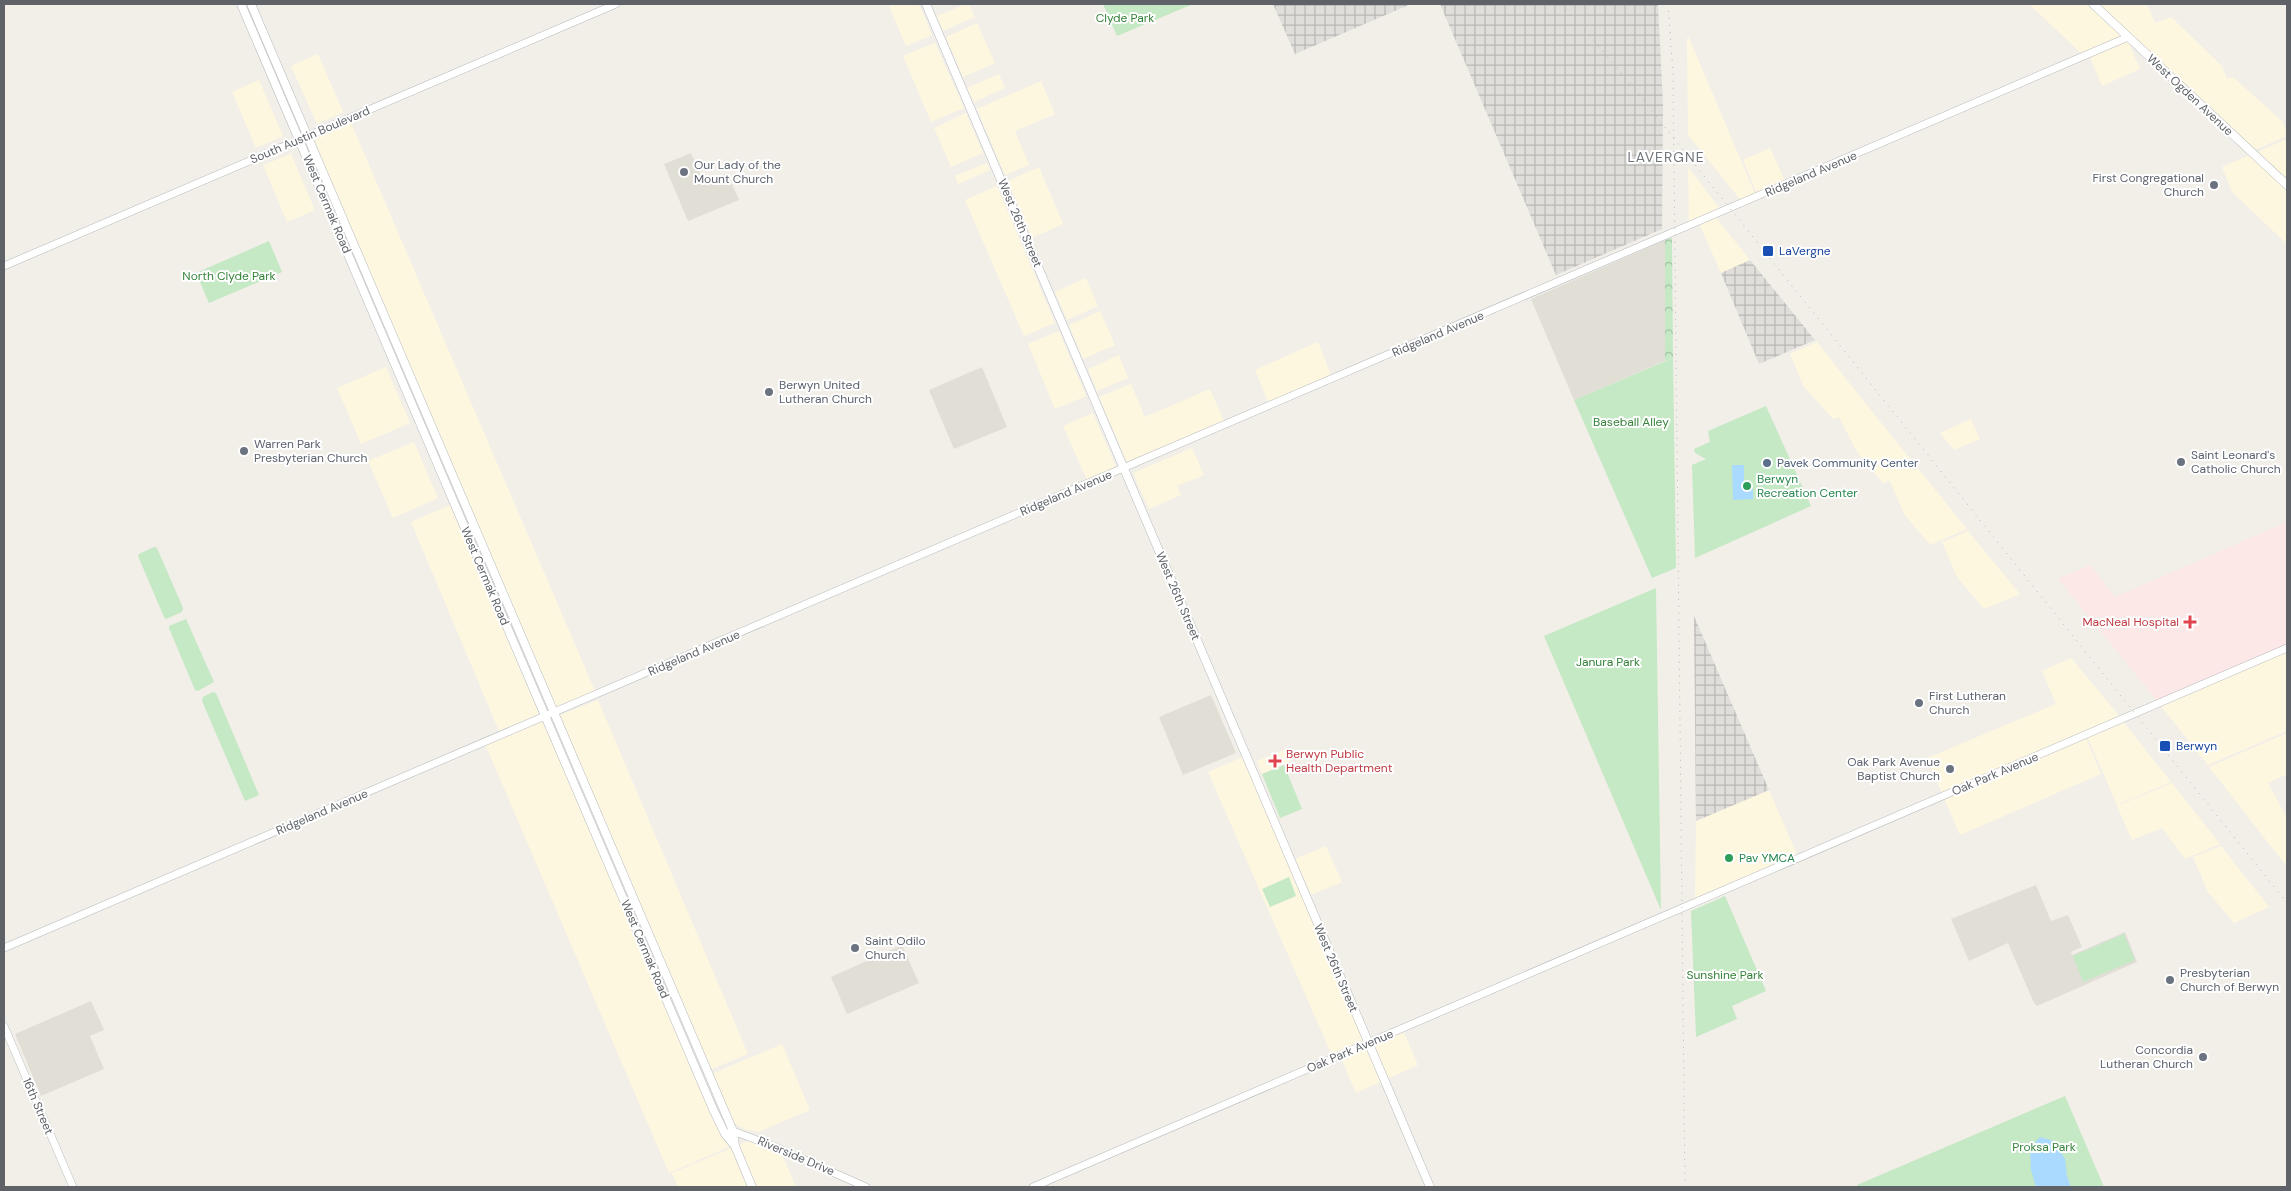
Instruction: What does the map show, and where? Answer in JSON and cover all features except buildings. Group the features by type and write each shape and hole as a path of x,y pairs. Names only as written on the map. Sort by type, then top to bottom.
{"main road":[{"name":"West Cermak Road","path":"241,4 725,1134 735,1146"},
{"name":"West Cermak Road","path":"251,4 733,1131 735,1146 752,1187"},
{"name":"West 26th Street","path":"926,4 1430,1187"},
{"name":"West Ogden Avenue","path":"2093,4 2287,185"}],"street":[{"name":"South Austin Boulevard","path":"4,266 616,4"},
{"name":"Ridgeland Avenue","path":"4,948 2128,37"},
{"name":"Oak Park Avenue","path":"1033,1187 1667,915 1686,910 1702,900 2287,648"},
{"name":"16th Street","path":"4,1026 73,1187"},
{"path":"725,1134 733,1131"},
{"name":"Riverside Drive","path":"733,1131 778,1148 866,1187"}],"shaded area":[{"path":"888,4 919,4 932,35 906,46"},
{"path":"969,4 975,17 943,31 937,16"},
{"path":"1273,4 1411,4 1295,54"},
{"path":"1440,4 1658,4 1663,104 1662,229 1556,275"},
{"path":"2029,4 2147,4 2155,23 2171,17 2222,66 2227,79 2233,77 2283,122 2287,136 2252,151 2129,36 2083,55"},
{"path":"977,23 995,63 963,77 946,37"},
{"path":"1687,38 1689,38 1756,196 1742,202 1688,135"},
{"path":"2127,39 2140,69 2102,86 2089,55"},
{"path":"935,43 964,108 931,122 903,56"},
{"path":"318,54 343,112 317,124 291,66"},
{"path":"999,74 1005,88 974,102 967,88"},
{"path":"259,80 283,136 256,148 232,92"},
{"path":"1041,81 1055,114 1015,131 1029,165 1005,175 977,109"},
{"path":"966,113 983,153 951,167 934,128"},
{"path":"351,123 595,691 555,708 311,140"},
{"path":"2287,139 2287,183 2255,153"},
{"path":"1770,148 1786,183 1758,195 1743,160"},
{"path":"691,153 704,183 727,173 739,200 688,221 664,164"},
{"path":"291,154 315,210 287,222 263,165"},
{"path":"2252,154 2287,186 2287,244 2232,192 2222,167"},
{"path":"987,163 990,170 958,184 955,176"},
{"path":"1039,167 1063,224 1032,238 1008,181"},
{"path":"1688,167 1722,211 1714,215 1750,260 1721,273 1698,221 1689,225"},
{"path":"997,186 1055,323 1024,336 965,200"},
{"path":"1665,240 1665,361 1574,400 1531,299"},
{"path":"1750,260 1815,340 1759,364 1721,273"},
{"path":"1086,278 1098,306 1067,320 1055,292"},
{"path":"1100,311 1115,345 1083,359 1069,325"},
{"path":"1059,331 1086,396 1055,409 1028,344"},
{"path":"1318,342 1331,375 1268,402 1255,370"},
{"path":"1817,342 1967,529 1930,545 1904,514 1890,481 1883,483 1857,452 1839,417 1833,419 1804,387 1790,354"},
{"path":"1119,355 1128,378 1097,391 1088,369"},
{"path":"386,367 410,423 361,444 337,388"},
{"path":"982,367 1007,427 954,449 929,390"},
{"path":"1131,384 1145,417 1210,389 1224,421 1127,462 1099,397"},
{"path":"1093,413 1116,467 1087,480 1063,426"},
{"path":"1971,419 1980,439 1954,450 1940,433"},
{"path":"414,442 438,498 393,518 368,461"},
{"path":"1192,448 1204,475 1177,486 1181,495 1149,509 1133,473"},
{"path":"450,505 539,714 499,731 411,522"},
{"name":"MacNeal Hospital","path":"2287,522 2287,646 2158,702 2058,579 2090,565 2115,597"},
{"path":"1968,531 2020,594 1984,609 1957,577 1942,542"},
{"path":"1694,616 1769,790 1696,821"},
{"path":"2287,649 2287,731 2208,765 2160,705"},
{"path":"2071,658 2122,719 2085,736 2101,774 1960,835 1927,758 2056,704 2042,671"},
{"path":"1211,695 1236,753 1183,775 1159,717"},
{"path":"598,700 748,1054 710,1070 558,716"},
{"path":"545,718 733,1145 669,1173 485,744"},
{"path":"2122,720 2171,782 2117,805 2087,736"},
{"path":"2287,733 2287,774 2268,783 2287,818 2287,867 2209,767"},
{"path":"1287,749 1291,761 1262,774 1257,761"},
{"path":"1245,756 1367,1043 1333,1058 1208,772"},
{"path":"2172,783 2220,844 2185,859 2162,828 2132,840 2117,806"},
{"path":"1769,790 1798,857 1695,902 1696,821"},
{"path":"1326,846 1342,882 1311,895 1295,859"},
{"path":"2221,846 2269,907 2234,923 2208,892 2193,857"},
{"path":"2036,885 2051,921 2068,915 2082,947 2071,952 2072,955 2125,932 2137,962 2037,1006 2008,943 1969,961 1951,919"},
{"path":"902,945 919,983 847,1014 831,977"},
{"path":"91,1001 104,1030 90,1036 104,1069 41,1096 15,1034"},
{"path":"1403,1030 1418,1065 1356,1093 1340,1056"},
{"path":"782,1044 810,1110 758,1132 744,1129 732,1122 712,1074"},
{"path":"753,1139 780,1150 796,1187 753,1187 736,1146"},
{"path":"734,1147 751,1187 678,1187 672,1173"}],"green space":[{"name":"Clyde Park","path":"1103,4 1193,4 1117,36"},
{"path":"1672,238 1673,358 1665,361 1665,240"},
{"name":"North Clyde Park","path":"269,241 282,272 209,303 196,273"},
{"name":"Baseball Alley","path":"1673,358 1676,568 1652,578 1574,400"},
{"name":"Berwyn Recreation Center","path":"1766,406 1811,506 1695,558 1692,465 1706,459 1695,453 1694,449 1710,442 1708,431"},
{"path":"154,547 157,548 183,608 182,612 166,619 138,556"},
{"name":"Janura Park","path":"1656,588 1661,910 1544,636"},
{"path":"186,619 214,682 198,691 195,690 169,628 169,626"},
{"path":"213,692 216,693 259,795 245,801 202,701 203,697"},
{"path":"1284,765 1302,809 1280,818 1262,774"},
{"path":"1289,877 1296,896 1270,907 1262,889"},
{"name":"Sunshine Park","path":"1725,896 1766,991 1732,1006 1737,1019 1696,1037 1691,911"},
{"path":"2124,934 2135,960 2083,982 2073,956"},
{"name":"Proksa Park","path":"2065,1096 2104,1187 1858,1187 1857,1185"}],"water":[{"path":"1732,465 1744,465 1744,489 1753,489 1753,499 1733,500"},
{"path":"2040,1137 2054,1141 2065,1159 2067,1176 2071,1187 2036,1187 2031,1170 2030,1148"}],"railway":[{"path":"1561,4 1619,70 2287,903"},
{"path":"1668,4 1673,73 1685,1187"}],"place":[{"name":"Our Lady of the Mount Church","path":"684,172"},
{"name":"First Congregational Church","path":"2214,185"},
{"name":"LaVergne","path":"1768,251"},
{"name":"Berwyn United Lutheran Church","path":"769,392"},
{"name":"Warren Park Presbyterian Church","path":"244,451"},
{"name":"Saint Leonard's Catholic Church","path":"2181,462"},
{"name":"Pavek Community Center","path":"1767,463"},
{"name":"Berwyn Recreation Center","path":"1747,486"},
{"name":"MacNeal Hospital","path":"2190,622"},
{"name":"First Lutheran Church","path":"1919,703"},
{"name":"Berwyn","path":"2165,746"},
{"name":"Berwyn Public Health Department","path":"1275,761"},
{"name":"Oak Park Avenue Baptist Church","path":"1950,769"},
{"name":"Pav YMCA","path":"1729,858"},
{"name":"Saint Odilo Church","path":"855,948"},
{"name":"Presbyterian Church of Berwyn","path":"2170,980"},
{"name":"Concordia Lutheran Church","path":"2203,1057"}],"district":[{"name":"LAVERGNE","path":"1666,157"}]}
